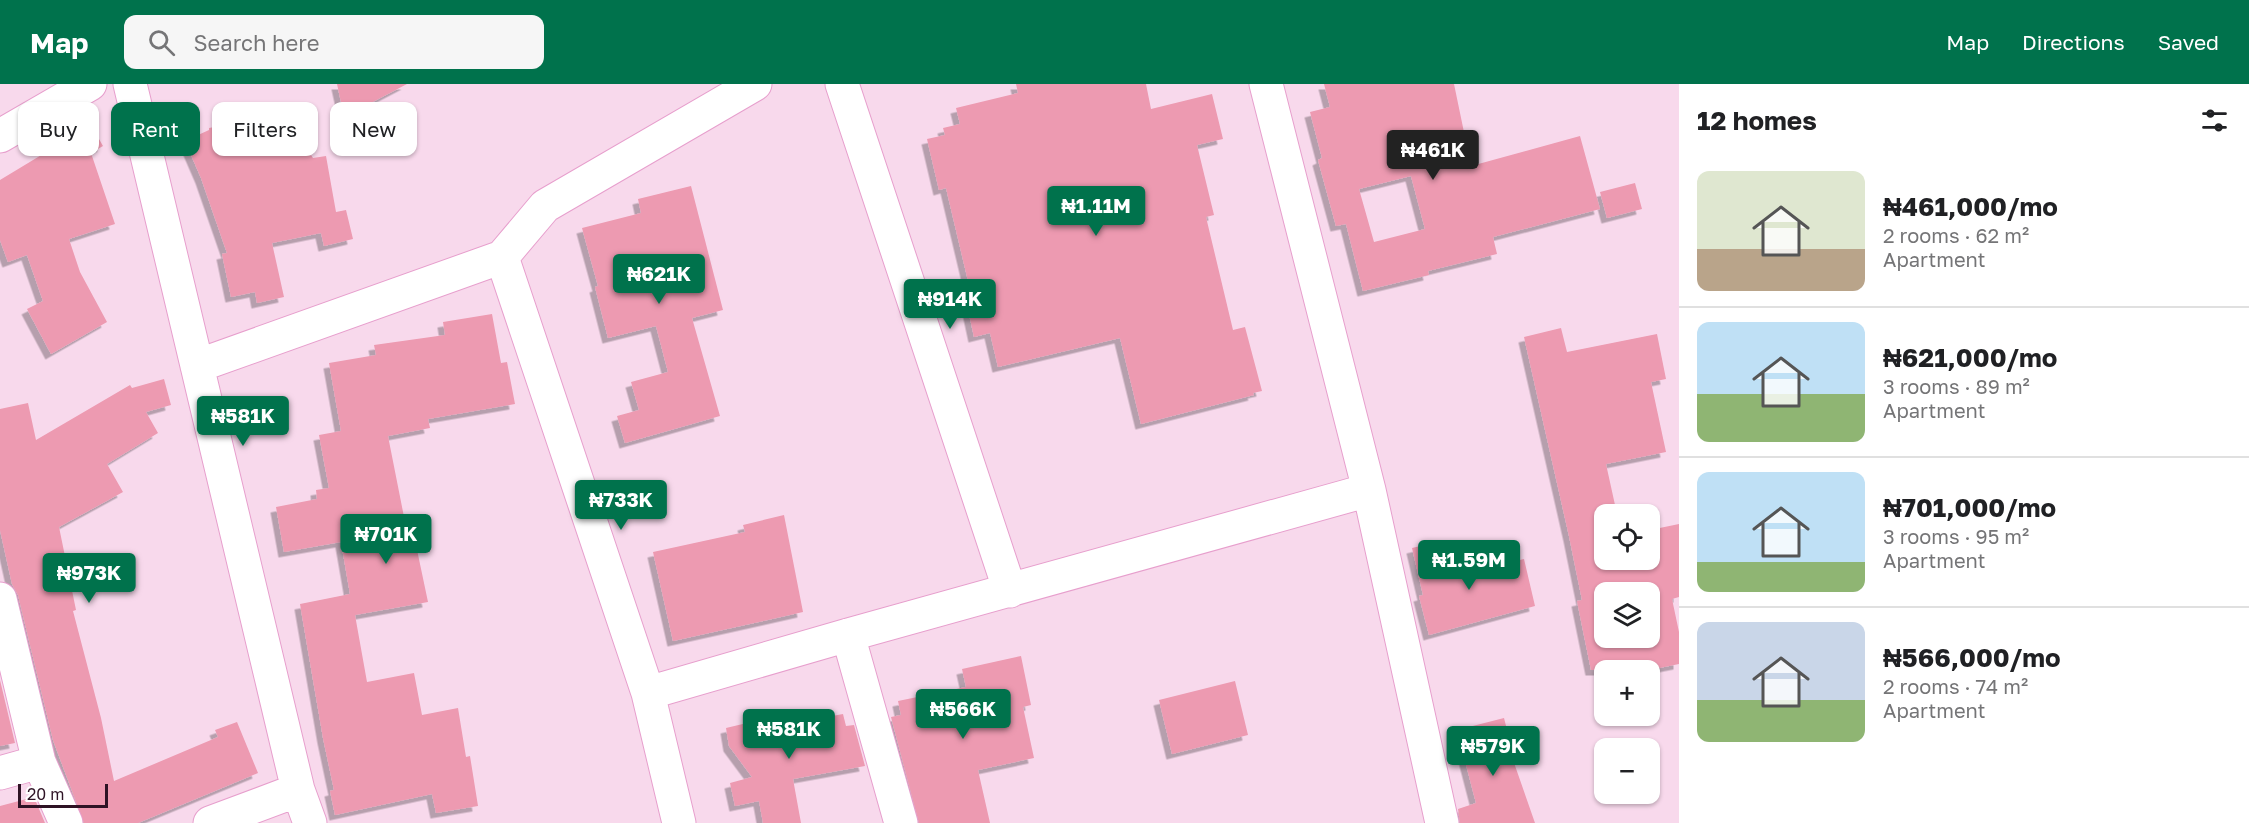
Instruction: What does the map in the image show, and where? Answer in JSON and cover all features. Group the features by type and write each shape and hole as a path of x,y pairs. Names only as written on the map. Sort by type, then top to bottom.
{"street":[{"path":"0,136 90,84"},
{"path":"130,84 298,790 309,823"},
{"path":"197,366 502,257 545,206 755,84"},
{"path":"842,84 1010,591"},
{"path":"1266,84 1369,490 1442,823"},
{"path":"502,257 648,693 679,823"},
{"path":"648,693 1369,490"},
{"path":"0,599 39,762 66,823"},
{"path":"848,635 901,823"},
{"path":"0,773 39,762"},
{"path":"210,823 298,790"}],"building":[{"path":"337,84 407,84 373,102 341,102"},
{"path":"1016,84 1146,84 1151,109 1212,94 1223,139 1197,145 1214,215 1206,217 1233,330 1245,327 1262,391 1141,424 1120,338 998,367 990,333 974,337 963,286 969,285 946,188 939,190 927,139 945,135 943,128 960,124 956,108 1018,93"},
{"path":"1324,84 1454,84 1471,166 1580,136 1600,209 1493,237 1497,254 1428,271 1429,275 1363,291 1346,224 1336,226 1318,160 1322,158 1310,112 1330,107","holes":["1411,176 1425,229 1374,242 1359,189"]},
{"path":"212,127 212,156 312,156 313,158 326,156 336,212 346,210 353,239 324,246 321,233 272,243 284,297 257,303 255,292 231,297 222,254 227,253 191,156 200,156 200,134"},
{"path":"40,156 92,156 115,224 69,239 80,272 107,322 51,354 27,309 43,301 27,255 8,262 0,240 0,180"},
{"path":"1635,183 1642,209 1607,218 1600,192"},
{"path":"691,186 723,310 692,318 720,416 625,443 617,416 639,410 631,382 668,372 656,326 608,338 595,287 598,286 582,228 641,213 638,199"},
{"path":"492,314 501,363 507,362 515,404 428,419 430,428 388,436 406,527 412,526 428,602 355,615 367,682 414,673 422,715 458,708 466,757 470,756 478,806 436,813 432,794 335,815 330,791 334,790 300,604 350,594 341,542 284,552 276,507 317,499 316,490 329,488 319,435 341,431 329,363 376,355 374,345 445,335 443,322"},
{"path":"1561,328 1567,352 1657,334 1666,379 1651,382 1666,452 1606,464 1615,504 1594,504 1594,570 1660,570 1660,528 1679,524 1679,597 1672,599 1679,632 1679,664 1660,668 1660,660 1594,660 1594,670 1591,670 1577,601 1582,600 1524,337"},
{"path":"164,379 171,405 146,412 158,433 107,464 123,492 59,527 76,610 73,611 101,718 114,781 218,737 215,730 237,722 258,773 138,823 84,823 53,740 0,530 0,409 28,403 36,440 130,385 132,388"},
{"path":"784,515 803,612 673,641 653,552 745,532 743,525"},
{"path":"1437,542 1445,578 1524,559 1535,606 1429,635 1419,596 1423,595 1412,548"},
{"path":"1021,656 1031,705 1023,707 1034,758 978,770 990,823 919,823 891,717 901,715 898,701 966,687 962,669"},
{"path":"0,680 15,743 0,746"},
{"path":"1235,681 1248,735 1172,754 1159,700"},
{"path":"843,714 846,726 854,725 865,766 793,779 801,823 763,823 759,801 735,806 730,783 752,777 729,746 726,728 781,715 783,725"},
{"path":"1504,718 1514,757 1512,757 1535,823 1460,823 1458,809 1476,803 1457,730"},
{"path":"34,797 45,823 0,823 0,806"}]}
